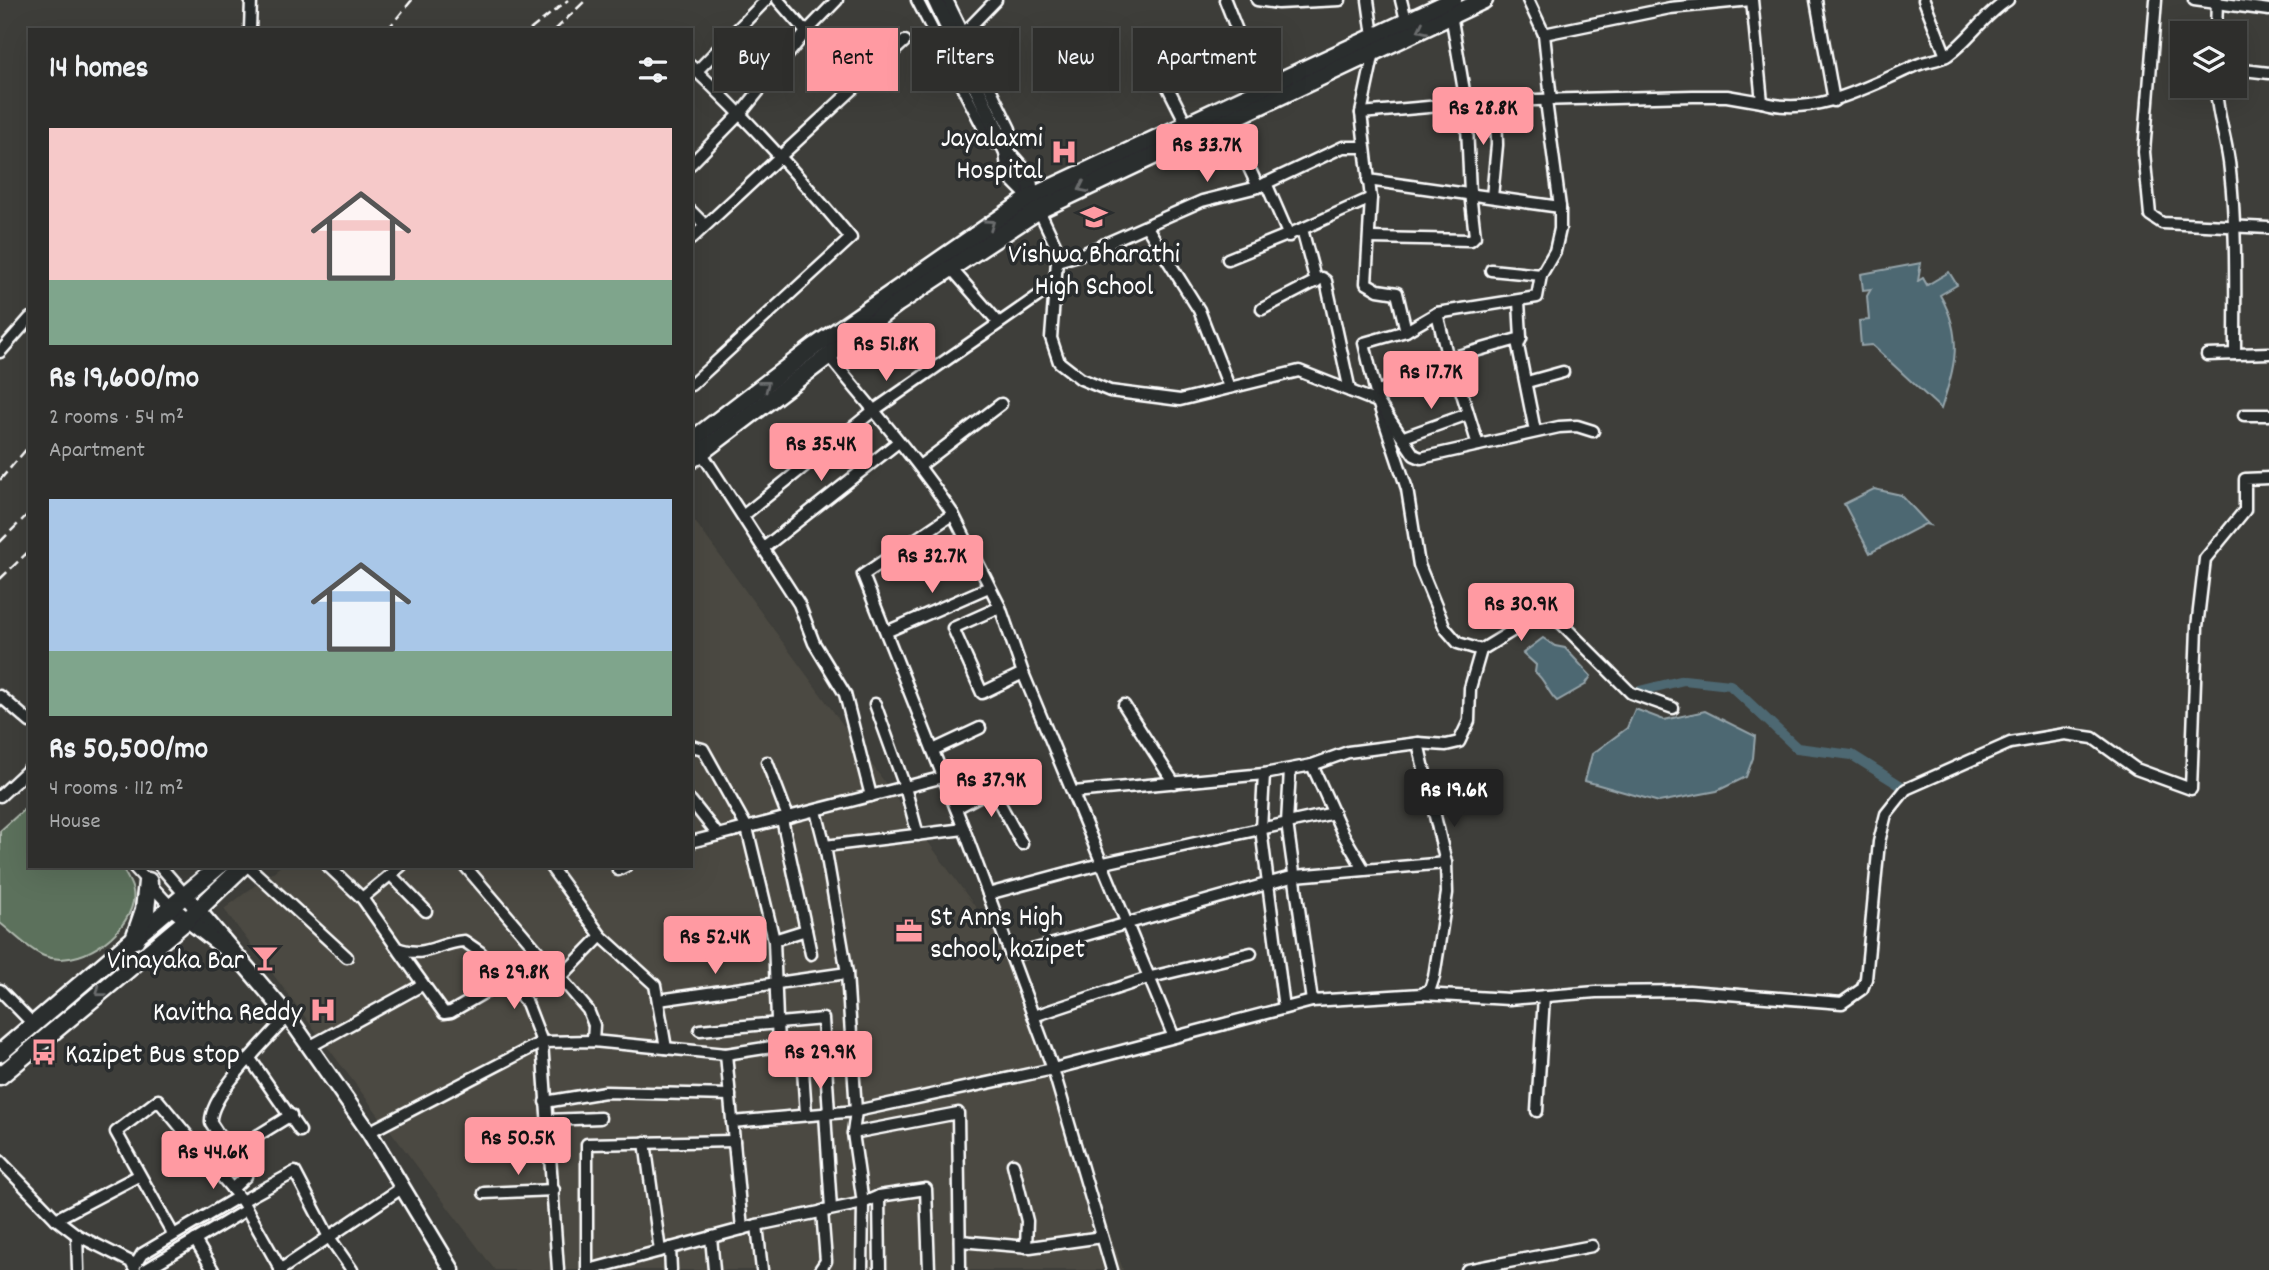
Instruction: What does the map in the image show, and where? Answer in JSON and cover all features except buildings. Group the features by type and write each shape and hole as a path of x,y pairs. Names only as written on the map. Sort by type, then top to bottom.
{"highway":[{"path":"135,939 145,910 148,882"}],"main road":[{"path":"1281,81 1374,44 1406,20 1449,4 1484,0"},
{"path":"695,451 1035,203 1227,121 1449,4"},
{"path":"695,451 814,347 1035,203 1186,124 1256,91"},
{"path":"0,1054 217,868"},
{"path":"0,1076 199,910 243,868"}],"street":[{"path":"250,28 251,0"},
{"path":"693,384 851,238 783,156 742,112 694,68 765,0"},
{"path":"778,0 806,32"},
{"path":"693,162 742,112 806,32 837,0"},
{"path":"917,0 986,133 994,144 1004,144"},
{"path":"935,0 1004,144 1010,176 1035,203 1055,244 1057,261 1051,338 1059,362 1081,379 1110,391 1180,400 1299,371 1350,391 1378,398 1414,455 1421,458 1535,431 1577,426 1593,431"},
{"path":"947,0 961,28"},
{"path":"969,28 996,0"},
{"path":"1225,0 1236,28"},
{"path":"1257,0 1278,3 1340,0"},
{"path":"1368,0 1374,44 1361,113 1371,198 1367,284 1378,290 1397,293 1406,331"},
{"path":"1401,0 1406,20"},
{"path":"1481,650 1458,643 1440,615 1419,565 1407,489 1378,398 1364,343 1406,331 1437,313 1536,297 1541,275 1555,251 1560,229 1560,206 1544,34 1528,0"},
{"path":"1544,34 1670,8 1752,0 1762,103"},
{"path":"1816,0 1834,101"},
{"path":"1924,0 1946,56"},
{"path":"1361,113 1496,101 1716,96 1774,106 1834,101 1928,60 1946,56 1993,9 2008,0"},
{"path":"2157,0 2144,152 2150,215 2162,223 2269,228"},
{"path":"2194,0 2269,10"},
{"path":"2216,21 2217,2"},
{"path":"1370,238 1471,240 1476,233 1470,193 1466,103 1449,4"},
{"path":"693,237 905,41"},
{"path":"2247,70 2269,73"},
{"path":"992,91 1010,129 1004,144"},
{"path":"1170,91 1186,124"},
{"path":"2216,98 2228,144 2236,225 2235,354"},
{"path":"1492,197 1497,145 1496,101"},
{"path":"1227,121 1289,236"},
{"path":"1057,261 1147,227 1202,201 1262,185 1343,147 1364,146"},
{"path":"1368,180 1560,206"},
{"path":"1228,259 1289,236 1371,198"},
{"path":"693,213 705,225"},
{"path":"1147,227 1199,310 1229,387"},
{"path":"1302,229 1316,282"},
{"path":"950,267 998,322"},
{"path":"1491,270 1541,275"},
{"path":"1262,309 1322,278 1329,290 1350,391"},
{"path":"744,515 873,411 1054,285"},
{"path":"1519,301 1521,338 1518,346 1535,431"},
{"path":"1437,313 1479,445"},
{"path":"0,352 28,320"},
{"path":"1378,398 1423,365 1521,338"},
{"path":"2207,355 2269,353"},
{"path":"828,355 897,443 921,466 953,514 1000,607 1023,673 1173,1035"},
{"path":"1527,382 1563,372"},
{"path":"921,466 1000,404"},
{"path":"1404,437 1468,414"},
{"path":"2244,415 2269,415"},
{"path":"765,547 897,443"},
{"path":"695,451 765,547 799,604 814,643 845,694 871,796"},
{"path":"732,1122 856,1111 1053,1069 1312,1000 1422,995 1509,999 1596,992 1689,991 1842,1003 1853,998 1866,979 1879,842 1886,814 1906,789 2010,743 2065,734 2093,738 2136,769 2191,789 2197,627 2205,559 2245,510 2245,479 2269,478"},
{"path":"953,514 863,575 956,808 1053,1069 1112,1270"},
{"path":"886,632 989,587"},
{"path":"1000,607 953,628 982,693 1023,673"},
{"path":"1074,792 1264,774 1312,765 1348,752 1418,743 1446,745 1460,742 1469,721 1470,688 1481,650 1543,612 1562,624 1631,693 1673,708"},
{"path":"0,696 28,720"},
{"path":"875,704 905,787 918,835"},
{"path":"1124,705 1174,782"},
{"path":"933,750 981,728"},
{"path":"1418,743 1446,863 1447,893 1434,977 1430,989 1422,995"},
{"path":"369,1132 542,1042 593,1041 726,1054 778,1046 775,1024 775,940 747,828 703,748 693,746"},
{"path":"767,762 785,818 811,954"},
{"path":"1312,765 1363,868"},
{"path":"0,796 28,770"},
{"path":"1290,770 1287,823 1312,1000"},
{"path":"1264,774 1261,829 1284,1009"},
{"path":"693,841 944,777"},
{"path":"956,808 992,789 1023,844"},
{"path":"693,804 718,835"},
{"path":"816,811 825,846 847,973 856,1111 853,1133 863,1203 862,1270"},
{"path":"988,894 1104,863 1334,813"},
{"path":"825,846 964,829"},
{"path":"1011,956 1295,876 1363,868 1446,863"},
{"path":"135,868 186,921 237,958"},
{"path":"162,868 288,1016 369,1132 452,1270"},
{"path":"247,868 346,957"},
{"path":"330,868 362,898 440,1011 447,1014 506,980"},
{"path":"362,898 398,868"},
{"path":"467,868 588,1010 594,1025 593,1041"},
{"path":"551,868 601,936 655,985 666,1048"},
{"path":"391,874 426,911"},
{"path":"775,940 806,930"},
{"path":"560,978 601,936"},
{"path":"397,948 422,954 450,942 464,940 527,1003 542,1042 558,1270"},
{"path":"1034,1016 1151,977 1251,953"},
{"path":"659,1000 847,973"},
{"path":"309,1046 422,985"},
{"path":"0,990 33,1024"},
{"path":"1537,1111 1544,996"},
{"path":"145,1270 195,1240 240,1199 247,1176 211,1123 210,1113 288,1016"},
{"path":"701,1030 823,1019 827,1113 826,1261 820,1270"},
{"path":"726,1054 742,1229"},
{"path":"251,1060 300,1131"},
{"path":"803,1070 806,1114"},
{"path":"545,1102 605,1092 730,1095"},
{"path":"173,1234 138,1176 116,1132 158,1100 240,1199 281,1270 402,1187"},
{"path":"853,1133 958,1113 960,1270"},
{"path":"231,1152 291,1115"},
{"path":"547,1120 600,1118"},
{"path":"734,1141 587,1144 588,1270 757,1225 863,1203 878,1196 926,1189 929,1270"},
{"path":"645,1142 671,1270"},
{"path":"0,1161 56,1219 135,1268 142,1254 173,1234 295,1172 329,1237 352,1270"},
{"path":"1013,1164 1027,1221 1026,1247"},
{"path":"56,1219 138,1176"},
{"path":"484,1194 554,1190"},
{"path":"878,1196 880,1270"},
{"path":"757,1225 762,1270"},
{"path":"78,1235 78,1270"},
{"path":"711,1237 714,1270"},
{"path":"960,1241 1026,1247 1102,1237"},
{"path":"195,1240 213,1270"},
{"path":"1466,1270 1592,1246"},
{"path":"640,1257 641,1270"}],"shaded area":[{"path":"693,519 1011,956 1123,1270 495,1270 224,909 278,868 693,868"}],"green space":[{"path":"28,806 28,868 122,868 134,897 129,915 121,927 99,947 71,958 44,956 27,946 0,923 0,831"}],"water":[{"path":"1921,263 1918,281 1923,278 1927,285 1949,272 1957,285 1940,295 1948,310 1955,338 1953,365 1941,409 1872,345 1861,346 1859,321 1869,320 1867,296 1871,289 1863,290 1861,274"},
{"path":"1874,489 1901,495 1929,525 1925,524 1870,553 1844,504"},
{"path":"1543,638 1555,646 1565,648 1591,676 1585,685 1557,701 1535,672 1536,665 1523,653"},
{"path":"1635,709 1664,720 1705,711 1755,736 1753,758 1746,777 1717,791 1659,802 1585,781 1592,754 1627,728"}],"waterway":[{"path":"1631,693 1684,680 1730,685 1797,748 1852,755 1906,789"}],"railway":[{"path":"389,28 412,0"},
{"path":"533,28 568,0"},
{"path":"557,28 586,0"},
{"path":"0,480 28,447"},
{"path":"0,542 28,514"},
{"path":"0,579 28,552"}],"place":[{"name":"Jayalaxmi Hospital","path":"1064,152"},
{"name":"Vishwa Bharathi High School","path":"1094,217"},
{"name":"St Anns High school, kazipet","path":"909,931"},
{"name":"Vinayaka Bar","path":"265,958"},
{"name":"Kavitha Reddy","path":"323,1010"},
{"name":"Kazipet Bus stop","path":"44,1052"}]}
